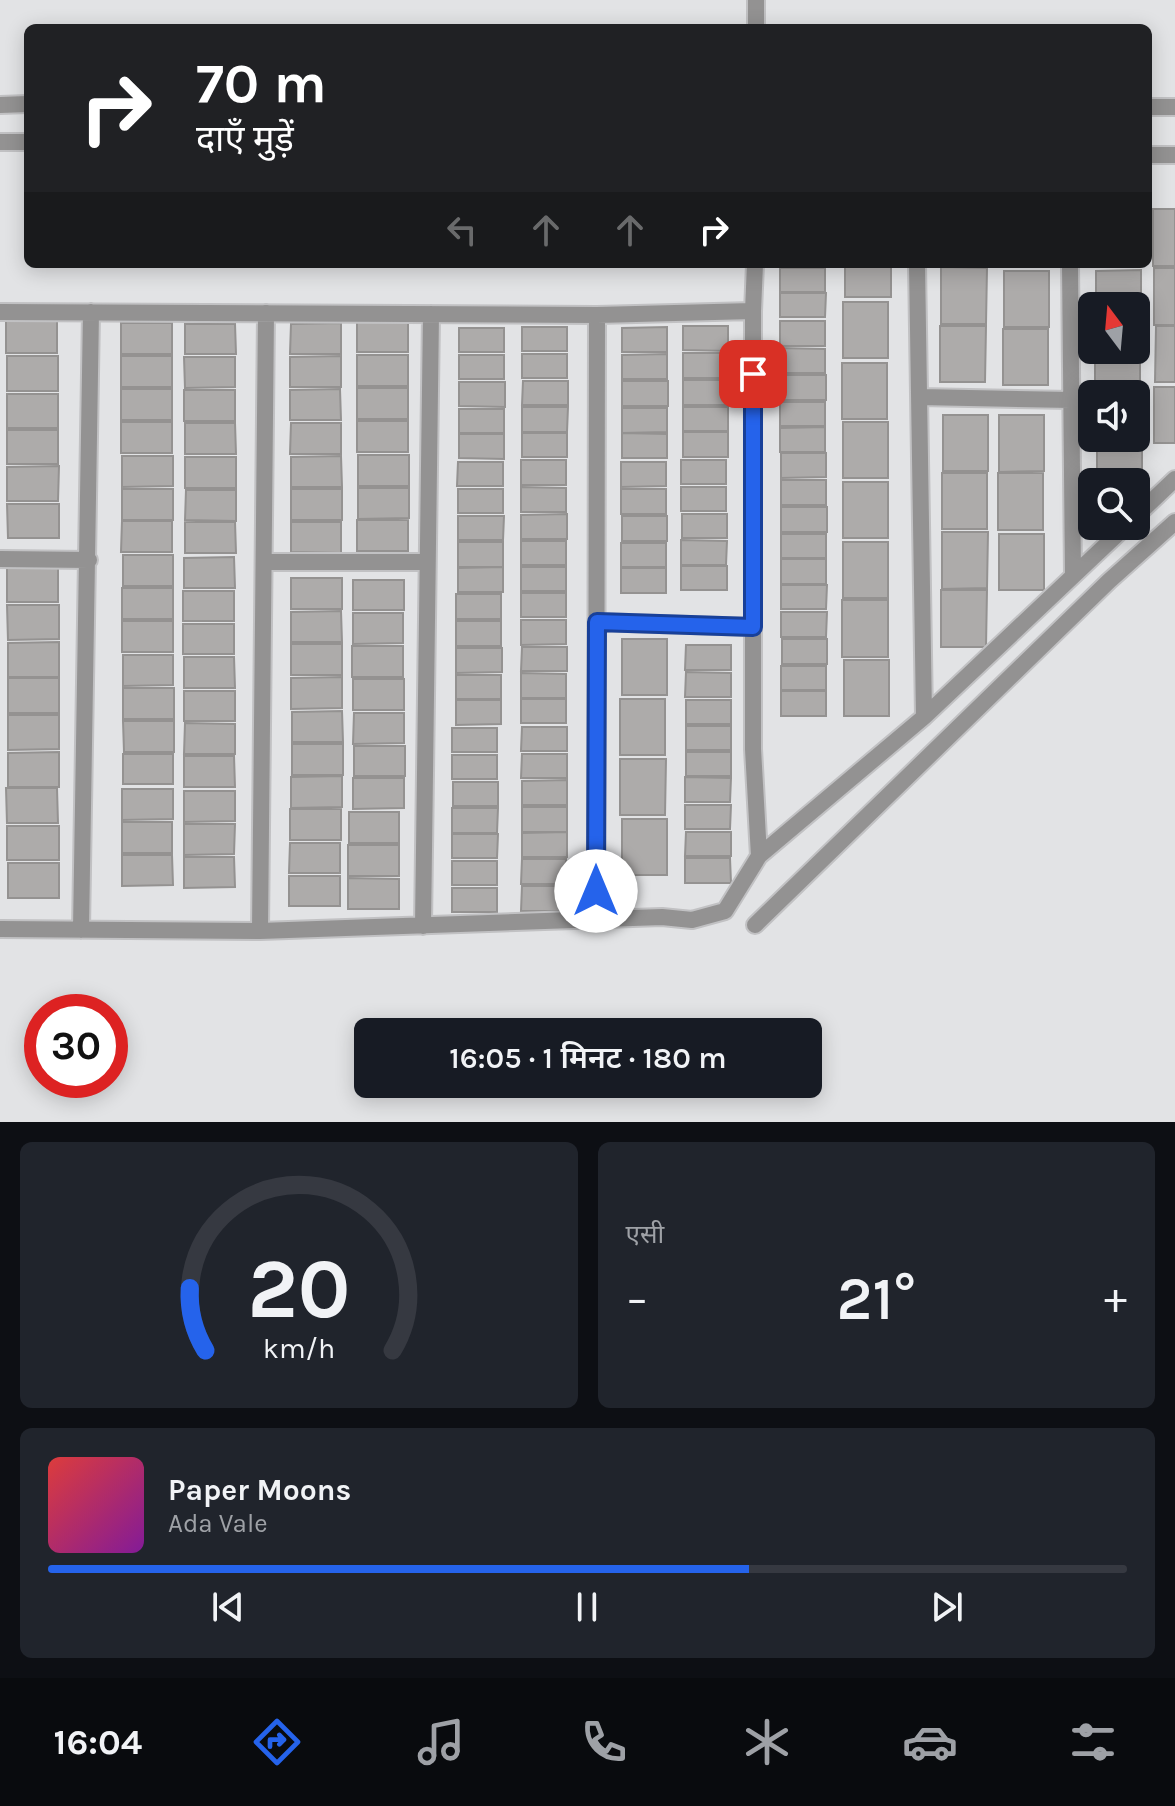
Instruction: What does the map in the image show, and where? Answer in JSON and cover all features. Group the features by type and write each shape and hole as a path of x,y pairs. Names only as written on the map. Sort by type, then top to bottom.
{"street":[{"path":"756,0 756,24"},
{"path":"0,105 24,104"},
{"path":"1152,107 1175,107"},
{"path":"0,142 24,142"},
{"path":"1152,155 1175,155"},
{"path":"755,268 753,749 759,856"},
{"path":"917,268 924,717"},
{"path":"1070,268 1073,576"},
{"path":"0,312 597,315 753,311"},
{"path":"81,930 91,312"},
{"path":"260,931 266,313"},
{"path":"423,926 431,314"},
{"path":"596,921 597,315"},
{"path":"920,397 1071,400"},
{"path":"1150,503 1175,479"},
{"path":"755,925 1109,581 1175,522"},
{"path":"0,929 260,931 692,920 725,911 759,856 924,717 1111,540"},
{"path":"0,559 89,560"},
{"path":"264,562 427,562"},
{"path":"597,622 753,627"}],"building":[{"path":"1153,209 1175,209 1175,266 1153,266"},
{"path":"780,268 825,268 825,292 780,292"},
{"path":"845,268 891,268 891,297 845,297"},
{"path":"941,268 987,268 986,324 941,324"},
{"path":"1154,268 1175,268 1175,325 1154,325"},
{"path":"1141,270 1141,292 1096,292 1096,271"},
{"path":"1004,271 1049,271 1049,327 1004,327"},
{"path":"780,293 826,293 825,317 780,317"},
{"path":"843,302 888,302 888,358 843,358"},
{"path":"6,319 57,319 57,353 6,353"},
{"path":"780,321 825,321 825,346 780,346"},
{"path":"357,322 408,322 408,352 357,352"},
{"path":"121,323 172,323 172,354 121,354"},
{"path":"341,323 341,354 290,354 291,324"},
{"path":"185,324 235,324 236,354 185,354"},
{"path":"683,326 728,326 728,351 683,350"},
{"path":"940,326 986,326 985,382 940,382"},
{"path":"1156,326 1175,326 1175,382 1155,382"},
{"path":"522,327 567,327 567,351 522,351"},
{"path":"667,327 667,352 622,352 622,328"},
{"path":"459,328 504,328 504,352 459,352"},
{"path":"1003,329 1048,329 1048,385 1003,385"},
{"path":"780,348 825,349 825,373 780,373"},
{"path":"683,353 728,353 728,378 683,378"},
{"path":"522,354 567,354 567,378 522,378"},
{"path":"667,354 667,379 622,379 622,355"},
{"path":"357,355 408,355 408,386 357,386"},
{"path":"459,355 504,355 504,379 459,379"},
{"path":"7,356 58,356 58,391 7,391"},
{"path":"121,356 172,356 172,387 121,387"},
{"path":"341,356 341,387 290,387 290,357"},
{"path":"184,357 235,357 235,387 185,388"},
{"path":"842,363 887,363 887,419 842,419"},
{"path":"1095,364 1140,364 1140,380 1095,380"},
{"path":"781,375 826,375 826,400 780,400"},
{"path":"683,380 728,380 728,405 683,405"},
{"path":"523,381 568,381 568,405 522,405"},
{"path":"622,381 668,381 668,406 622,406"},
{"path":"459,382 505,382 505,407 459,406"},
{"path":"1154,387 1175,387 1175,443 1154,443"},
{"path":"357,388 408,388 408,419 357,419"},
{"path":"121,389 172,389 172,420 121,420"},
{"path":"340,389 341,420 290,420 290,390"},
{"path":"184,390 235,390 235,421 184,421"},
{"path":"7,394 58,394 58,428 7,428"},
{"path":"780,402 825,402 825,426 780,426"},
{"path":"522,407 568,407 567,432 522,432"},
{"path":"683,407 728,407 728,431 683,431"},
{"path":"622,408 667,408 667,432 622,433"},
{"path":"459,409 504,409 504,433 459,433"},
{"path":"943,415 988,415 988,471 943,471"},
{"path":"999,415 1044,415 1044,471 999,472"},
{"path":"357,421 408,421 408,452 357,452"},
{"path":"121,422 172,422 172,453 121,453"},
{"path":"843,422 888,422 888,478 843,478"},
{"path":"185,423 235,423 236,454 185,454"},
{"path":"291,423 341,423 341,454 290,454"},
{"path":"825,427 825,452 780,452 780,428"},
{"path":"7,430 58,430 58,464 7,464"},
{"path":"683,432 728,432 728,457 683,457"},
{"path":"522,433 567,433 567,457 522,457"},
{"path":"622,433 667,434 667,458 622,458"},
{"path":"459,434 504,434 504,459 459,458"},
{"path":"1097,452 1142,452 1142,468 1097,468"},
{"path":"781,453 826,453 826,477 781,478"},
{"path":"358,455 409,455 409,486 358,486"},
{"path":"122,456 173,456 173,486 122,487"},
{"path":"341,456 342,487 291,487 291,457"},
{"path":"185,457 236,457 236,488 185,488"},
{"path":"521,460 566,460 566,485 521,485"},
{"path":"681,460 726,460 726,484 681,484"},
{"path":"458,462 503,462 503,486 457,486"},
{"path":"621,462 666,462 666,486 621,487"},
{"path":"59,466 58,501 7,501 7,467"},
{"path":"942,473 987,473 987,529 942,529"},
{"path":"998,473 1043,473 1043,530 998,530"},
{"path":"781,480 826,480 826,505 781,505"},
{"path":"843,482 888,482 888,538 843,538"},
{"path":"521,487 566,488 566,512 521,512"},
{"path":"681,487 726,487 726,511 681,511"},
{"path":"358,488 409,488 409,518 358,519"},
{"path":"122,489 173,489 173,520 122,520"},
{"path":"291,489 342,489 342,520 291,520"},
{"path":"458,489 503,489 503,513 458,513"},
{"path":"621,489 666,489 666,514 621,514"},
{"path":"186,490 236,490 236,521 185,520"},
{"path":"7,504 59,504 59,538 8,538"},
{"path":"781,507 827,507 827,532 781,532"},
{"path":"567,514 567,539 521,539 521,515"},
{"path":"682,514 727,514 727,538 682,538"},
{"path":"458,516 504,516 503,540 458,540"},
{"path":"622,516 667,516 667,541 622,541"},
{"path":"357,520 408,520 408,551 357,551"},
{"path":"122,521 172,521 172,552 121,552"},
{"path":"185,522 235,522 236,553 185,553"},
{"path":"291,522 341,522 341,553 291,552"},
{"path":"942,532 988,532 987,588 942,589"},
{"path":"781,534 826,534 826,558 781,558"},
{"path":"999,534 1044,534 1044,590 999,590"},
{"path":"681,540 727,541 726,565 681,565"},
{"path":"521,541 566,541 566,565 521,565"},
{"path":"458,542 503,542 503,567 458,567"},
{"path":"843,542 888,542 888,598 843,598"},
{"path":"621,543 666,543 666,567 621,567"},
{"path":"123,555 173,555 173,586 123,586"},
{"path":"234,557 235,588 184,588 184,558"},
{"path":"781,559 826,559 826,584 781,584"},
{"path":"681,566 727,566 727,590 681,590"},
{"path":"7,567 58,567 58,602 7,602"},
{"path":"503,567 503,592 458,592 458,568"},
{"path":"521,567 566,567 566,591 521,591"},
{"path":"621,568 666,568 666,593 621,593"},
{"path":"291,578 342,578 342,609 291,609"},
{"path":"353,580 404,580 404,610 353,610"},
{"path":"781,585 827,585 826,609 781,609"},
{"path":"122,588 173,588 173,619 122,619"},
{"path":"941,590 987,590 986,647 941,647"},
{"path":"183,591 234,591 234,621 183,621"},
{"path":"521,593 566,593 566,617 521,617"},
{"path":"456,594 501,594 501,619 456,619"},
{"path":"842,600 888,600 888,657 842,657"},
{"path":"7,605 59,605 59,639 8,640"},
{"path":"341,611 342,642 291,642 291,612"},
{"path":"781,612 827,612 826,637 781,637"},
{"path":"353,613 403,613 403,643 353,644"},
{"path":"521,620 566,620 566,644 521,645"},
{"path":"122,621 173,621 173,652 122,652"},
{"path":"456,621 501,621 501,646 456,646"},
{"path":"183,624 234,624 234,654 183,654"},
{"path":"622,639 667,639 667,695 622,695"},
{"path":"782,639 827,639 827,664 782,664"},
{"path":"59,642 59,677 8,677 8,643"},
{"path":"291,644 342,644 342,675 291,675"},
{"path":"686,645 731,645 731,670 685,670"},
{"path":"352,646 403,646 403,677 352,677"},
{"path":"522,647 567,647 567,671 521,671"},
{"path":"456,648 502,648 502,672 456,673"},
{"path":"123,655 173,655 173,685 123,686"},
{"path":"184,657 234,657 235,688 184,688"},
{"path":"844,660 889,660 889,716 844,716"},
{"path":"781,666 826,666 826,690 781,690"},
{"path":"686,672 731,673 731,697 685,697"},
{"path":"521,673 566,674 566,698 521,698"},
{"path":"456,675 501,675 501,699 456,699"},
{"path":"342,677 342,708 291,709 291,678"},
{"path":"8,678 59,678 59,713 8,713"},
{"path":"353,679 404,679 404,710 353,710"},
{"path":"123,688 174,688 174,719 123,719"},
{"path":"184,691 235,691 235,721 184,721"},
{"path":"781,691 826,691 826,716 781,716"},
{"path":"521,699 566,699 566,723 521,723"},
{"path":"620,699 665,699 665,755 620,755"},
{"path":"456,700 501,700 501,724 456,725"},
{"path":"686,700 731,700 731,724 686,724"},
{"path":"342,711 343,742 292,742 292,712"},
{"path":"354,713 404,713 404,743 353,744"},
{"path":"8,715 59,715 59,749 8,750"},
{"path":"123,721 174,721 174,752 124,752"},
{"path":"185,723 235,724 235,754 184,754"},
{"path":"686,726 731,726 731,750 686,750"},
{"path":"522,727 567,727 567,751 521,751"},
{"path":"452,728 497,728 497,752 452,752"},
{"path":"292,744 343,744 343,775 292,775"},
{"path":"354,746 405,746 405,776 354,776"},
{"path":"59,752 59,787 8,787 8,753"},
{"path":"686,752 731,752 731,776 686,776"},
{"path":"123,754 173,754 173,784 123,784"},
{"path":"522,754 567,754 567,778 521,778"},
{"path":"452,755 497,755 497,779 452,779"},
{"path":"184,756 234,756 235,787 184,787"},
{"path":"620,759 666,759 665,815 620,815"},
{"path":"342,776 342,807 291,808 291,777"},
{"path":"685,777 731,778 730,802 685,802"},
{"path":"353,778 404,778 404,808 353,809"},
{"path":"567,780 567,805 522,805 522,781"},
{"path":"453,782 498,782 498,806 453,806"},
{"path":"6,788 57,788 58,823 7,823"},
{"path":"122,789 173,789 173,819 122,820"},
{"path":"184,791 235,791 235,821 184,822"},
{"path":"685,805 731,805 730,829 685,829"},
{"path":"522,807 567,807 567,832 522,832"},
{"path":"452,808 498,808 497,833 452,833"},
{"path":"290,809 341,809 341,840 290,840"},
{"path":"349,812 399,812 399,843 349,843"},
{"path":"622,819 667,819 667,875 622,875"},
{"path":"122,822 172,822 172,853 122,853"},
{"path":"184,824 235,824 234,854 184,855"},
{"path":"7,826 59,826 59,860 7,860"},
{"path":"567,832 567,857 522,857 522,833"},
{"path":"686,832 731,832 731,856 685,856"},
{"path":"452,834 498,834 497,858 452,858"},
{"path":"290,843 340,843 340,873 289,873"},
{"path":"348,845 399,845 399,876 348,876"},
{"path":"122,855 172,855 173,885 122,886"},
{"path":"184,857 234,857 235,887 184,888"},
{"path":"685,858 730,858 731,883 685,883"},
{"path":"522,859 566,859 566,884 521,884"},
{"path":"452,861 497,861 497,885 452,885"},
{"path":"8,863 59,863 59,898 8,898"},
{"path":"289,876 340,876 340,906 289,906"},
{"path":"348,878 399,879 399,909 348,909"},
{"path":"522,886 566,886 566,911 521,911"},
{"path":"452,888 497,888 497,912 452,912"}],"route":[{"path":"596,891 597,622 753,627 753,374"}]}
